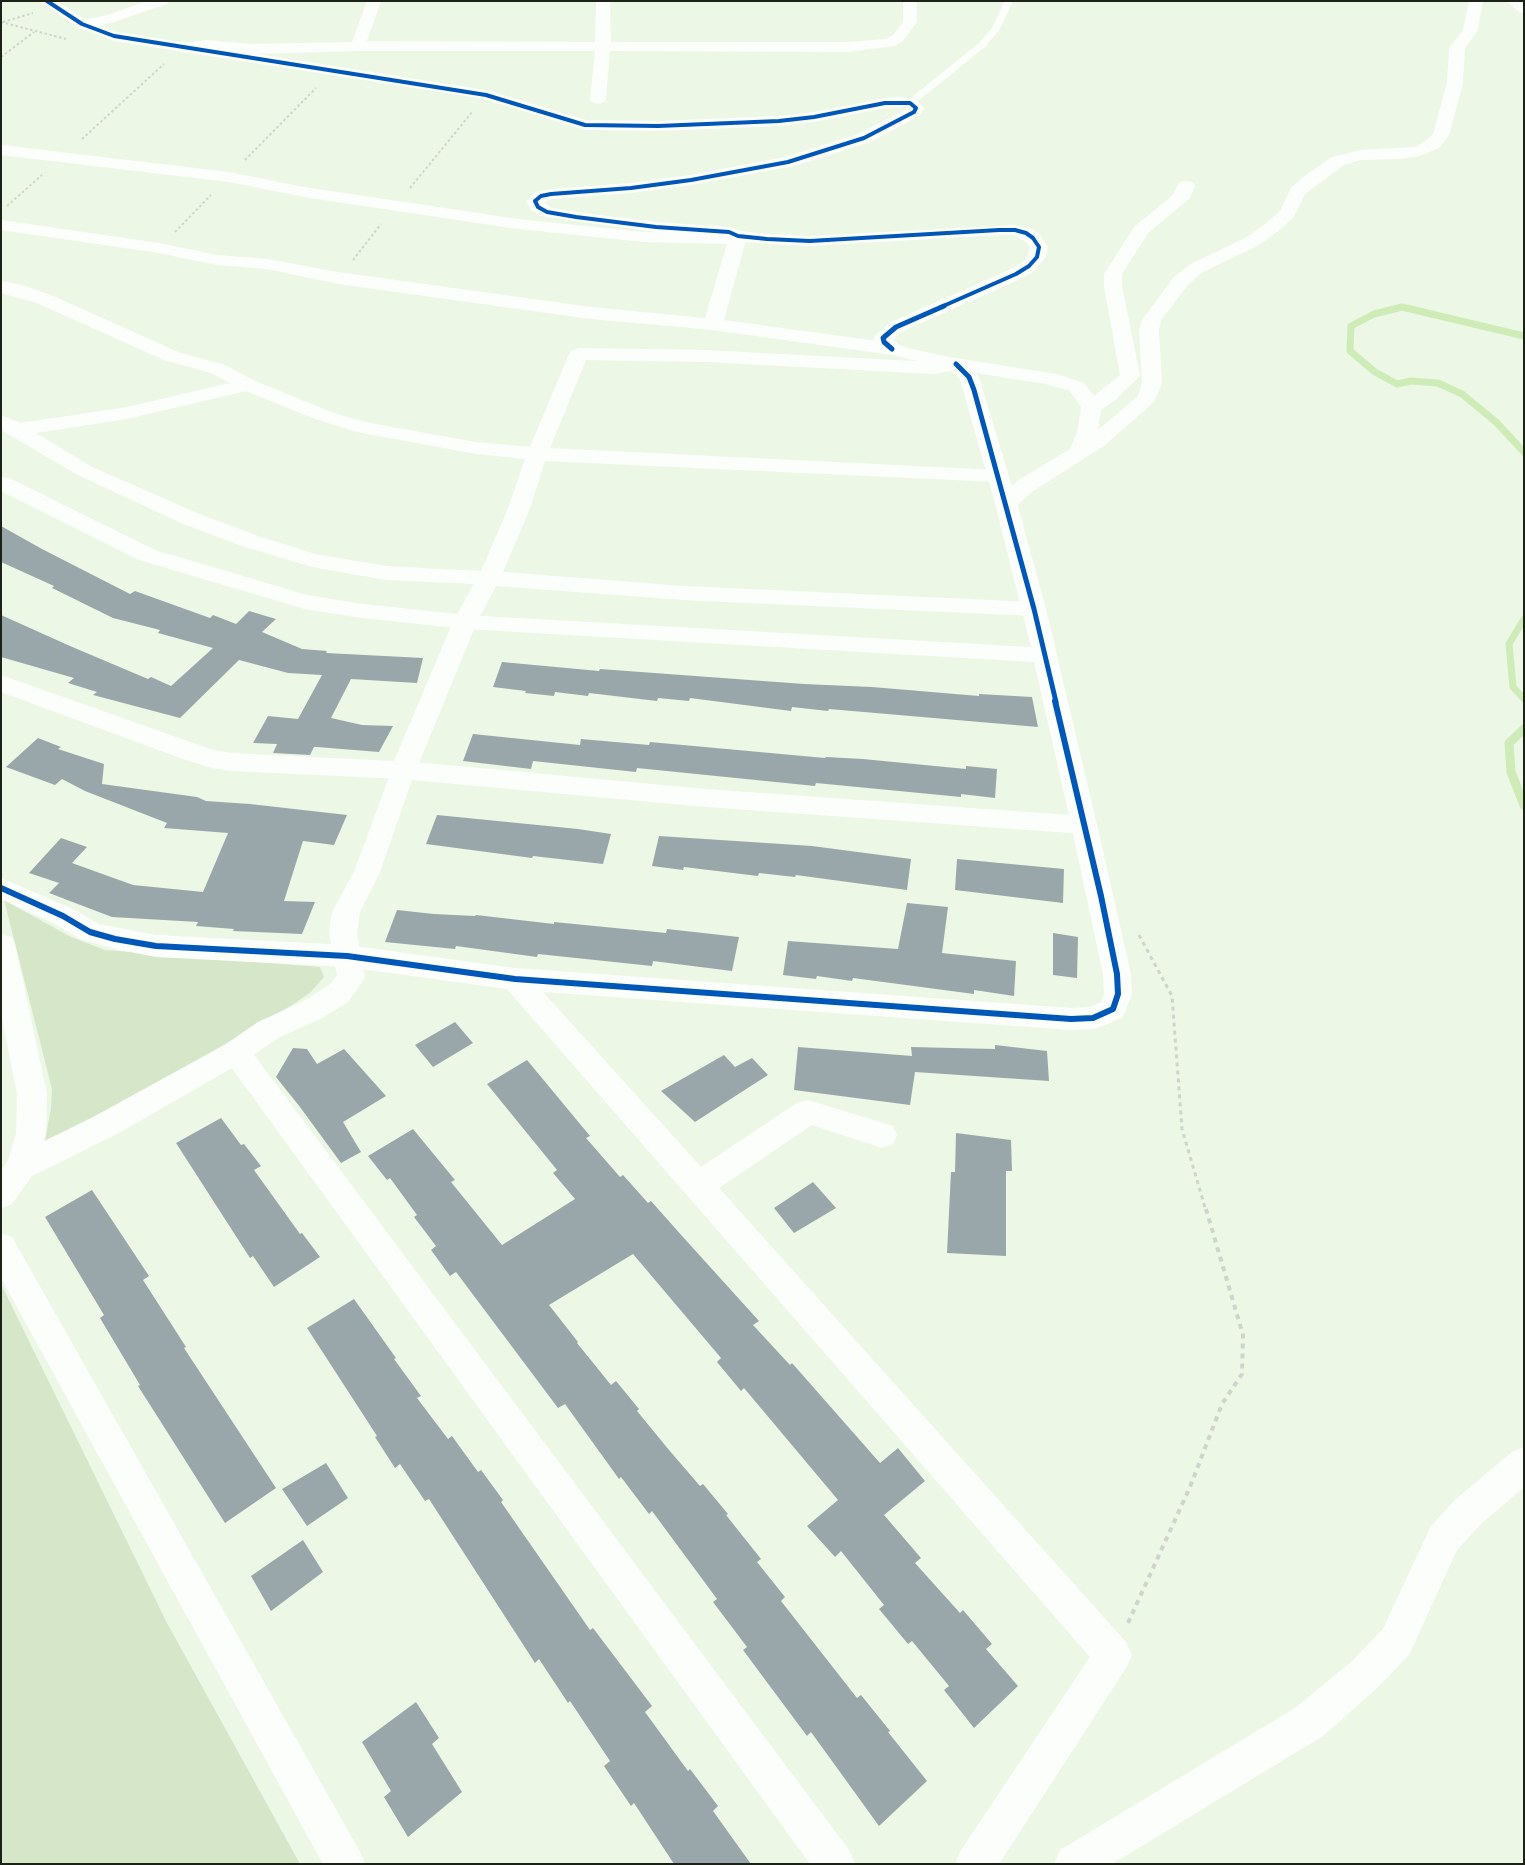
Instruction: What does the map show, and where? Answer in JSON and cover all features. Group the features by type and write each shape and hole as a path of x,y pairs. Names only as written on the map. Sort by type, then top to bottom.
{"street":[{"path":"82,24 111,19 162,1"},
{"path":"358,46 374,1"},
{"path":"598,99 603,46 603,1"},
{"path":"183,48 208,44 251,49 358,46 848,47 890,43 898,38 910,22 910,1"},
{"path":"1006,504 1026,486 1113,430 1147,398 1152,383 1149,330 1152,320 1181,281 1188,275 1211,259 1253,241 1272,228 1288,213 1297,192 1338,160 1361,155 1420,151 1433,144 1441,134 1455,83 1457,48 1470,30 1476,1"},
{"path":"51,4 82,24 114,36 486,95 571,121 602,126 658,126 779,120 814,117 885,103 910,103 916,108 914,112 864,138 788,162 631,188 551,194 541,196 535,201 538,207 547,212 576,218 656,227 729,232 738,236 810,241 1015,230 1026,233 1033,238 1039,247 1037,257 1029,266 1016,274 896,327 883,338 884,342 892,348"},
{"path":"1,150 229,177 304,192 518,224 642,237 728,239 738,236"},
{"path":"1091,407 1108,396 1130,376 1113,286 1113,274 1141,230 1178,200 1184,194 1186,186"},
{"path":"1,225 150,246 217,260 268,264 338,278 591,313 713,324 892,348 908,354 956,364 1049,378 1067,382 1077,387 1091,407 1087,433 1079,452"},
{"path":"713,324 738,236"},
{"path":"1,287 15,289 44,299 171,356 218,369 248,385 322,415 357,426 476,448 537,454 997,476"},
{"path":"21,1167 106,1125 236,1052 268,1030 312,1010 338,994 351,978 344,934 346,912 367,872 403,770 465,622 489,578 518,511 537,454 579,354 706,356 933,368 956,364"},
{"path":"1,888 63,916 90,932 115,939 156,946 347,956 515,979 1070,1019 1093,1018 1112,1009 1118,994 1117,974 1101,896 1034,609 974,390 969,377 956,364"},
{"path":"9,425 127,413 248,385"},
{"path":"9,425 85,471 189,518 259,544 312,560 386,573 489,578 684,593 1034,609"},
{"path":"1,483 148,555 305,602 355,610 465,622 1045,655"},
{"path":"1,683 192,754 232,762 403,770 706,798 1084,826"},
{"path":"1,944 32,1094 31,1134 21,1167 1,1195"},
{"path":"515,979 1112,1655 975,1864"},
{"path":"236,1052 835,1864"},
{"path":"698,1186 808,1112 882,1135"},
{"path":"1,1247 344,1864"},
{"path":"1074,1864 1309,1722 1363,1676 1396,1642 1444,1538 1469,1511 1524,1464"}],"lane":[{"path":"910,103 982,45 996,29 1009,1"}],"path":[{"path":"2,22 51,4"},
{"path":"2,22 34,32 72,40"},
{"path":"1,58 34,32"},
{"path":"1,211 183,48"},
{"path":"1112,1655 1190,1487 1222,1404 1242,1374 1243,1334 1182,1129 1172,996 1136,930"}],"green space":[{"path":"4,900 71,937 105,950 320,967 324,977 311,992 292,1005 129,1101 45,1141 51,1108 52,1089"},
{"path":"1,1284 167,1623 300,1864 1,1864"}],"building":[{"path":"1,526 130,594 135,591 210,618 213,615 236,624 249,611 276,619 262,632 302,649 327,651 326,653 423,658 417,683 351,679 331,718 362,725 393,726 379,752 314,747 310,755 273,753 277,744 253,743 268,716 298,719 322,675 288,673 239,660 180,718 93,695 97,692 68,683 74,678 1,657 1,615 148,679 151,677 171,686 213,648 158,633 160,630 113,618 52,588 54,586 1,562"},
{"path":"502,662 599,671 600,669 979,696 979,694 1032,697 1038,727 829,709 828,711 792,707 791,711 690,698 689,701 658,698 657,701 589,693 588,696 555,692 554,696 525,693 526,691 493,687"},
{"path":"473,734 580,745 581,739 649,745 650,742 966,769 966,766 997,769 995,798 961,794 961,797 816,783 815,786 637,768 636,772 533,761 531,769 463,761"},
{"path":"38,738 61,747 58,749 104,764 102,784 197,797 206,801 347,815 334,845 303,841 284,901 315,902 302,934 233,931 234,929 196,926 198,922 112,917 49,893 59,883 29,873 61,838 87,847 72,863 133,885 203,892 228,833 164,828 167,823 85,791 62,779 55,785 6,767"},
{"path":"437,815 611,834 603,864 533,856 532,858 426,844"},
{"path":"659,836 812,846 911,859 907,890 796,875 795,877 759,873 758,876 684,867 683,870 652,866"},
{"path":"957,859 1064,869 1063,903 955,890"},
{"path":"907,903 948,907 942,953 1016,961 1014,996 974,990 974,994 853,978 852,981 817,976 816,979 783,975 788,941 898,949"},
{"path":"397,910 434,914 476,915 554,924 554,922 666,933 667,929 739,937 732,971 653,961 652,966 538,954 537,957 456,946 455,949 385,942"},
{"path":"1053,933 1078,937 1077,978 1053,975"},
{"path":"455,1022 473,1043 433,1067 415,1045"},
{"path":"995,1045 1047,1051 1049,1081 915,1072 910,1105 794,1090 798,1047 912,1056 911,1047 995,1049"},
{"path":"293,1048 307,1049 317,1064 344,1049 386,1096 343,1122 361,1152 341,1163 276,1077"},
{"path":"724,1055 735,1067 752,1058 768,1075 695,1122 661,1091"},
{"path":"527,1060 590,1136 586,1138 620,1177 623,1175 648,1203 651,1201 759,1321 753,1325 790,1365 792,1363 880,1463 898,1448 925,1481 884,1515 921,1558 915,1563 960,1613 963,1610 992,1644 986,1649 1018,1686 974,1728 944,1690 949,1686 912,1641 908,1644 879,1609 884,1605 841,1551 835,1557 807,1526 838,1500 744,1388 741,1391 717,1362 721,1358 633,1254 549,1305 611,1385 616,1381 639,1409 637,1411 669,1450 700,1486 703,1484 728,1514 726,1515 761,1559 757,1562 785,1597 781,1601 857,1698 861,1695 927,1781 879,1826 811,1732 807,1736 743,1650 747,1647 713,1602 717,1599 652,1511 649,1514 621,1477 619,1479 565,1404 558,1408 456,1272 450,1276 431,1250 436,1246 414,1217 417,1215 390,1178 387,1180 368,1156 413,1129 455,1180 451,1182 502,1245 575,1199 553,1173 557,1170 487,1084"},
{"path":"221,1118 241,1145 244,1144 261,1166 254,1170 300,1234 302,1233 320,1257 274,1287 253,1256 250,1258 176,1143"},
{"path":"956,1133 1011,1140 1012,1171 1006,1171 1006,1256 947,1253 951,1172 955,1172"},
{"path":"813,1182 836,1208 794,1233 774,1208"},
{"path":"92,1190 149,1276 143,1280 186,1347 184,1348 276,1488 225,1523 138,1386 140,1385 100,1318 104,1315 45,1217"},
{"path":"354,1299 421,1396 417,1398 448,1439 452,1436 478,1472 481,1470 590,1630 593,1628 652,1706 645,1712 688,1771 690,1769 718,1806 713,1811 751,1864 674,1864 634,1803 631,1806 604,1766 610,1761 570,1701 568,1703 539,1659 535,1663 429,1499 425,1501 400,1464 395,1468 375,1437 377,1436 307,1328"},
{"path":"326,1463 348,1498 307,1526 282,1489"},
{"path":"303,1540 323,1572 271,1611 251,1576"},
{"path":"416,1702 439,1738 432,1744 462,1792 408,1837 384,1797 391,1791 362,1742"}],"waterway":[{"path":"1402,307 1524,336"},
{"path":"1402,307 1374,314 1351,326 1350,351 1375,372 1397,384 1411,381 1438,383 1462,394 1496,422 1524,452"},
{"path":"1524,619 1509,644 1513,687 1524,699"},
{"path":"1524,729 1509,743 1511,772 1524,805"}],"cycle path":[{"path":"47,1 82,24 114,36 486,95 585,125 658,126 779,121 814,117 885,103 910,103 916,108 914,112 864,138 788,162 691,180 631,188 551,194 541,196 535,201 538,207 547,212 576,217 656,227 729,232 738,236 767,239 810,241 999,230 1015,230 1026,233 1033,238 1039,247 1037,257 1029,266 1016,274 896,327 883,338 884,342 892,349"},
{"path":"1,888 63,916 90,932 115,939 156,946 347,956 515,979 1071,1019 1093,1018 1113,1009 1118,994 1117,974 1101,896 1034,609 974,390 969,377 956,364"}]}
